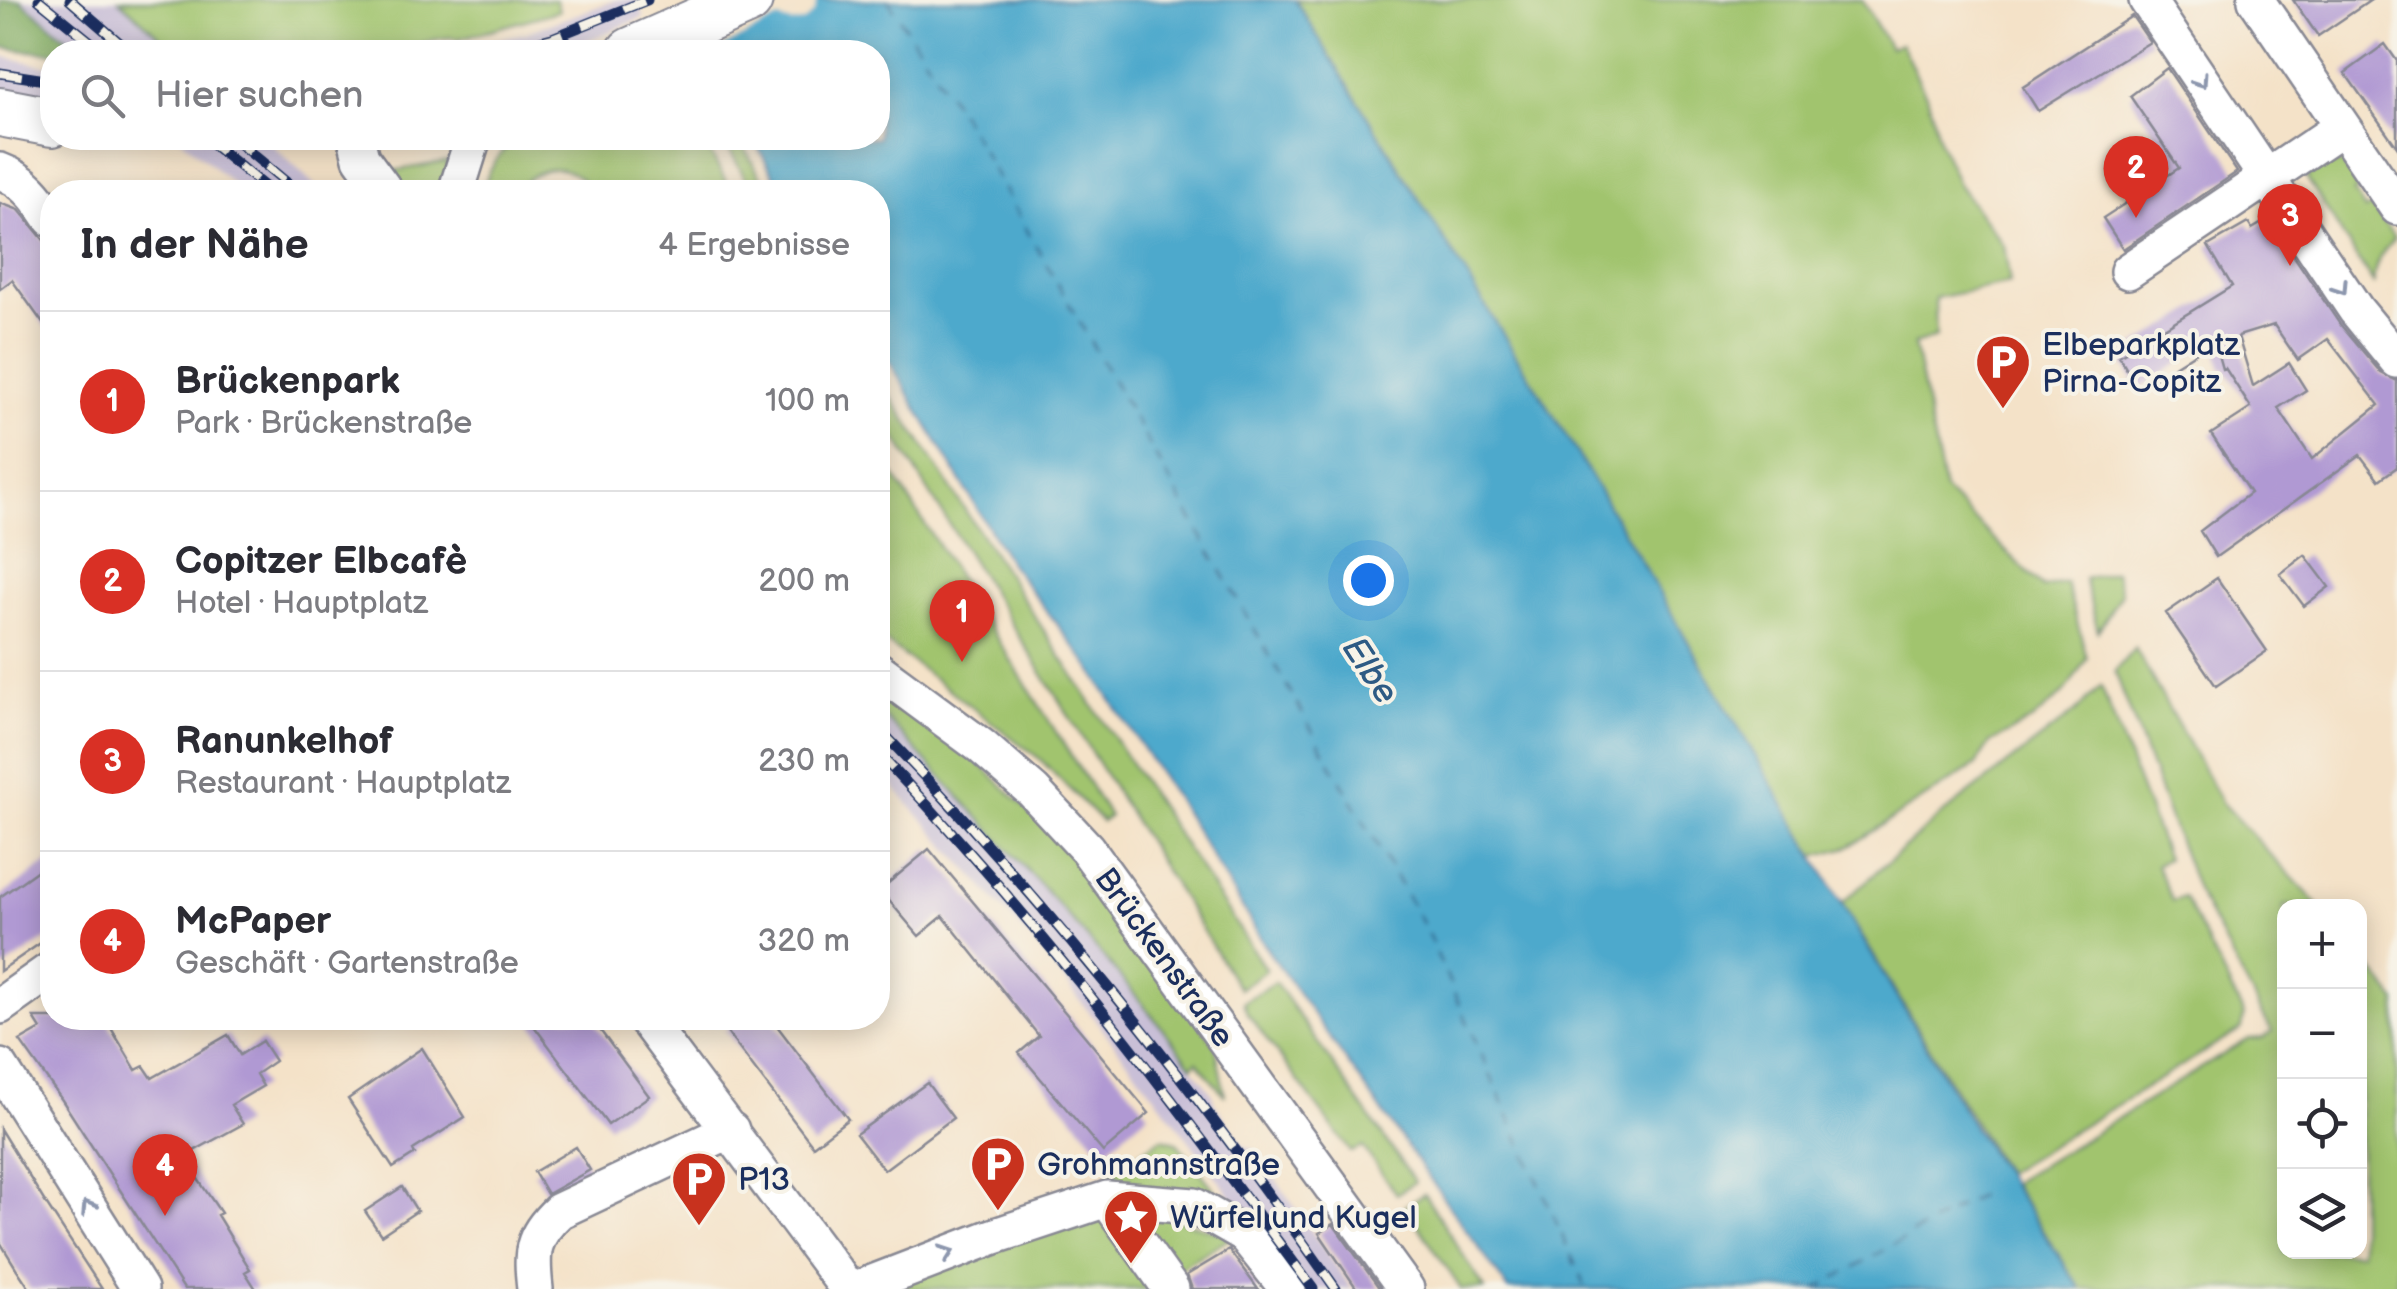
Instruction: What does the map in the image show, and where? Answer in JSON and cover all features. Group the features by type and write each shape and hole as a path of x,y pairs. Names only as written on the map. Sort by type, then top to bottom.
{"main road":[{"path":"660,40 748,0"},
{"path":"0,112 40,120"}],"street":[{"path":"2147,0 2356,310 2397,360"},
{"path":"2256,0 2397,208"},
{"path":"2128,271 2342,127"},
{"path":"359,150 377,180"},
{"path":"460,180 468,150"},
{"path":"0,171 16,177 40,202"},
{"name":"Brückenstraße","path":"890,679 981,746 1033,791 1087,849 1406,1289"},
{"path":"0,1006 40,978"},
{"path":"655,1030 848,1289"},
{"path":"0,1067 140,1289"},
{"path":"535,1289 534,1244 541,1228 559,1211 731,1130"},
{"path":"857,1289 992,1237 1106,1199 1194,1206 1245,1235 1288,1289"},
{"path":"1106,1199 1171,1289"}],"shaded area":[{"path":"20,0 119,0 164,40 70,40"},
{"path":"616,0 636,0 644,17 589,40 494,40 525,33"},
{"path":"0,56 40,65 40,95 0,89"},
{"path":"194,150 278,150 309,180 228,180"},
{"path":"890,723 986,824 1149,1011 1212,1093 1244,1146 1256,1151 1352,1289 1300,1289 1041,951 890,783"}],"green space":[{"path":"0,0 20,0 70,40 40,40 40,52 0,47"},
{"path":"119,0 556,0 559,11 458,39 164,40"},
{"path":"1295,0 1862,0 1890,48 1901,44 1928,99 1940,143 1958,184 2004,246 2010,283 1935,298 1936,337 1914,344 1944,490 2043,588 2066,583 2087,658 2066,691 2033,720 1990,743 1976,765 1848,847 1814,856 1578,455"},
{"path":"505,150 709,150 725,180 581,180 575,174 554,169 528,180 486,180"},
{"path":"730,150 746,150 762,180 746,180"},
{"path":"449,161 445,180 393,180 387,172"},
{"path":"2342,162 2361,186 2354,192 2365,210 2373,206 2394,238 2376,265 2374,285 2306,177 2327,164"},
{"path":"890,395 1266,970 1239,989 890,429"},
{"path":"890,469 1109,816 1102,822 1040,759 890,645"},
{"path":"2115,572 2121,593 2098,631 2084,579"},
{"path":"2135,648 2222,803 2312,899 2277,899 2277,1259 2367,1259 2367,962 2397,1002 2397,1289 2081,1289 2012,1183 2249,1039 2263,1038 2272,1032 2197,892 2115,671"},
{"path":"2101,686 2167,859 2156,865 2172,901 2184,897 2244,1015 2242,1029 2005,1173 1842,903 1938,818 2076,711"},
{"path":"890,697 971,755 1076,856 1215,1044 1225,1096 1197,1061 1192,1066 999,840 890,723"},
{"path":"1275,982 1415,1182 1396,1194 1363,1147 1351,1152 1247,1013 1243,1002"},
{"path":"1162,1138 1177,1142 1231,1211 1121,1193 1107,1174"},
{"path":"1424,1194 1485,1289 1461,1289 1405,1206"},
{"path":"1130,1210 1148,1211 1233,1236 1174,1271"},
{"path":"1100,1211 1157,1289 883,1289"}],"water":[{"name":"Elbe","path":"677,0 1295,0 1578,455 1974,1128 2081,1289 1508,1289 1269,952 1089,666 1009,562 890,363 890,180 776,180 760,150 890,150 890,40 699,40"}],"pier":[{"path":"672,0 817,0 814,12 804,22 778,19 737,40 694,40"}],"building":[{"path":"2293,0 2371,0 2318,36"},
{"path":"2132,16 2150,42 2038,111 2023,87"},
{"path":"2385,44 2397,61 2397,147 2345,73"},
{"path":"2167,68 2237,172 2123,249 2103,218 2179,168 2130,96"},
{"path":"0,203 19,210 40,235 40,319 12,280 0,289"},
{"path":"2269,219 2339,323 2381,373 2397,381 2397,467 2379,480 2360,455 2216,557 2200,531 2250,493 2211,434 2251,408 2225,368 2222,369 2214,341 2138,389 2119,356 2232,286 2208,246 2248,223 2252,229","holes":["2274,325 2298,360 2328,339 2379,405 2312,459 2278,408 2306,390 2289,363 2253,386 2238,336"]},
{"path":"2305,555 2329,587 2304,606 2280,574"},
{"path":"2217,578 2267,651 2216,686 2166,613"},
{"path":"929,849 1149,1113 1103,1152 1019,1053 1039,1036 943,916 919,936 890,902 890,882"},
{"path":"40,869 40,943 0,971 0,897"},
{"path":"40,1030 112,1030 136,1070 144,1066 152,1078 228,1035 240,1055 262,1041 275,1061 256,1074 263,1086 231,1105 243,1124 183,1157 221,1213 217,1215 250,1269 245,1272 256,1289 184,1289 20,1041"},
{"path":"537,1030 600,1030 649,1096 608,1125"},
{"path":"725,1030 780,1030 848,1119 813,1146"},
{"path":"422,1048 465,1117 413,1150 415,1154 393,1168 348,1099"},
{"path":"927,1083 953,1118 884,1170 856,1134"},
{"path":"0,1129 102,1289 30,1289 16,1268 0,1242"},
{"path":"576,1147 590,1170 547,1194 534,1172"},
{"path":"402,1187 417,1211 381,1235 365,1211"},
{"path":"1333,1224 1380,1289 1357,1289 1319,1233"},
{"path":"1229,1250 1258,1289 1192,1289 1187,1275"}],"ferry route":[{"path":"888,0 958,109 1427,932 1586,1289"},
{"path":"1816,1289 1987,1191"}],"railway":[{"path":"39,0 88,40"},
{"path":"70,0 116,40"},
{"path":"544,40 647,0"},
{"path":"0,73 40,79"},
{"path":"220,150 256,180"},
{"path":"247,150 284,180"},
{"path":"890,741 1001,861 1118,999 1230,1142 1336,1289"},
{"path":"890,766 1050,947 1158,1082 1313,1289"}],"place":[{"name":"Copitzer Elbcafè","path":"2136,218"},
{"name":"Ranunkelhof","path":"2290,266"},
{"name":"Elbeparkplatz Pirna-Copitz","path":"2003,411"},
{"name":"Brückenpark","path":"962,662"},
{"name":"Grohmannstraße","path":"998,1213"},
{"name":"McPaper","path":"165,1216"},
{"name":"P13","path":"699,1228"},
{"name":"Würfel und Kugel","path":"1131,1266"}]}
